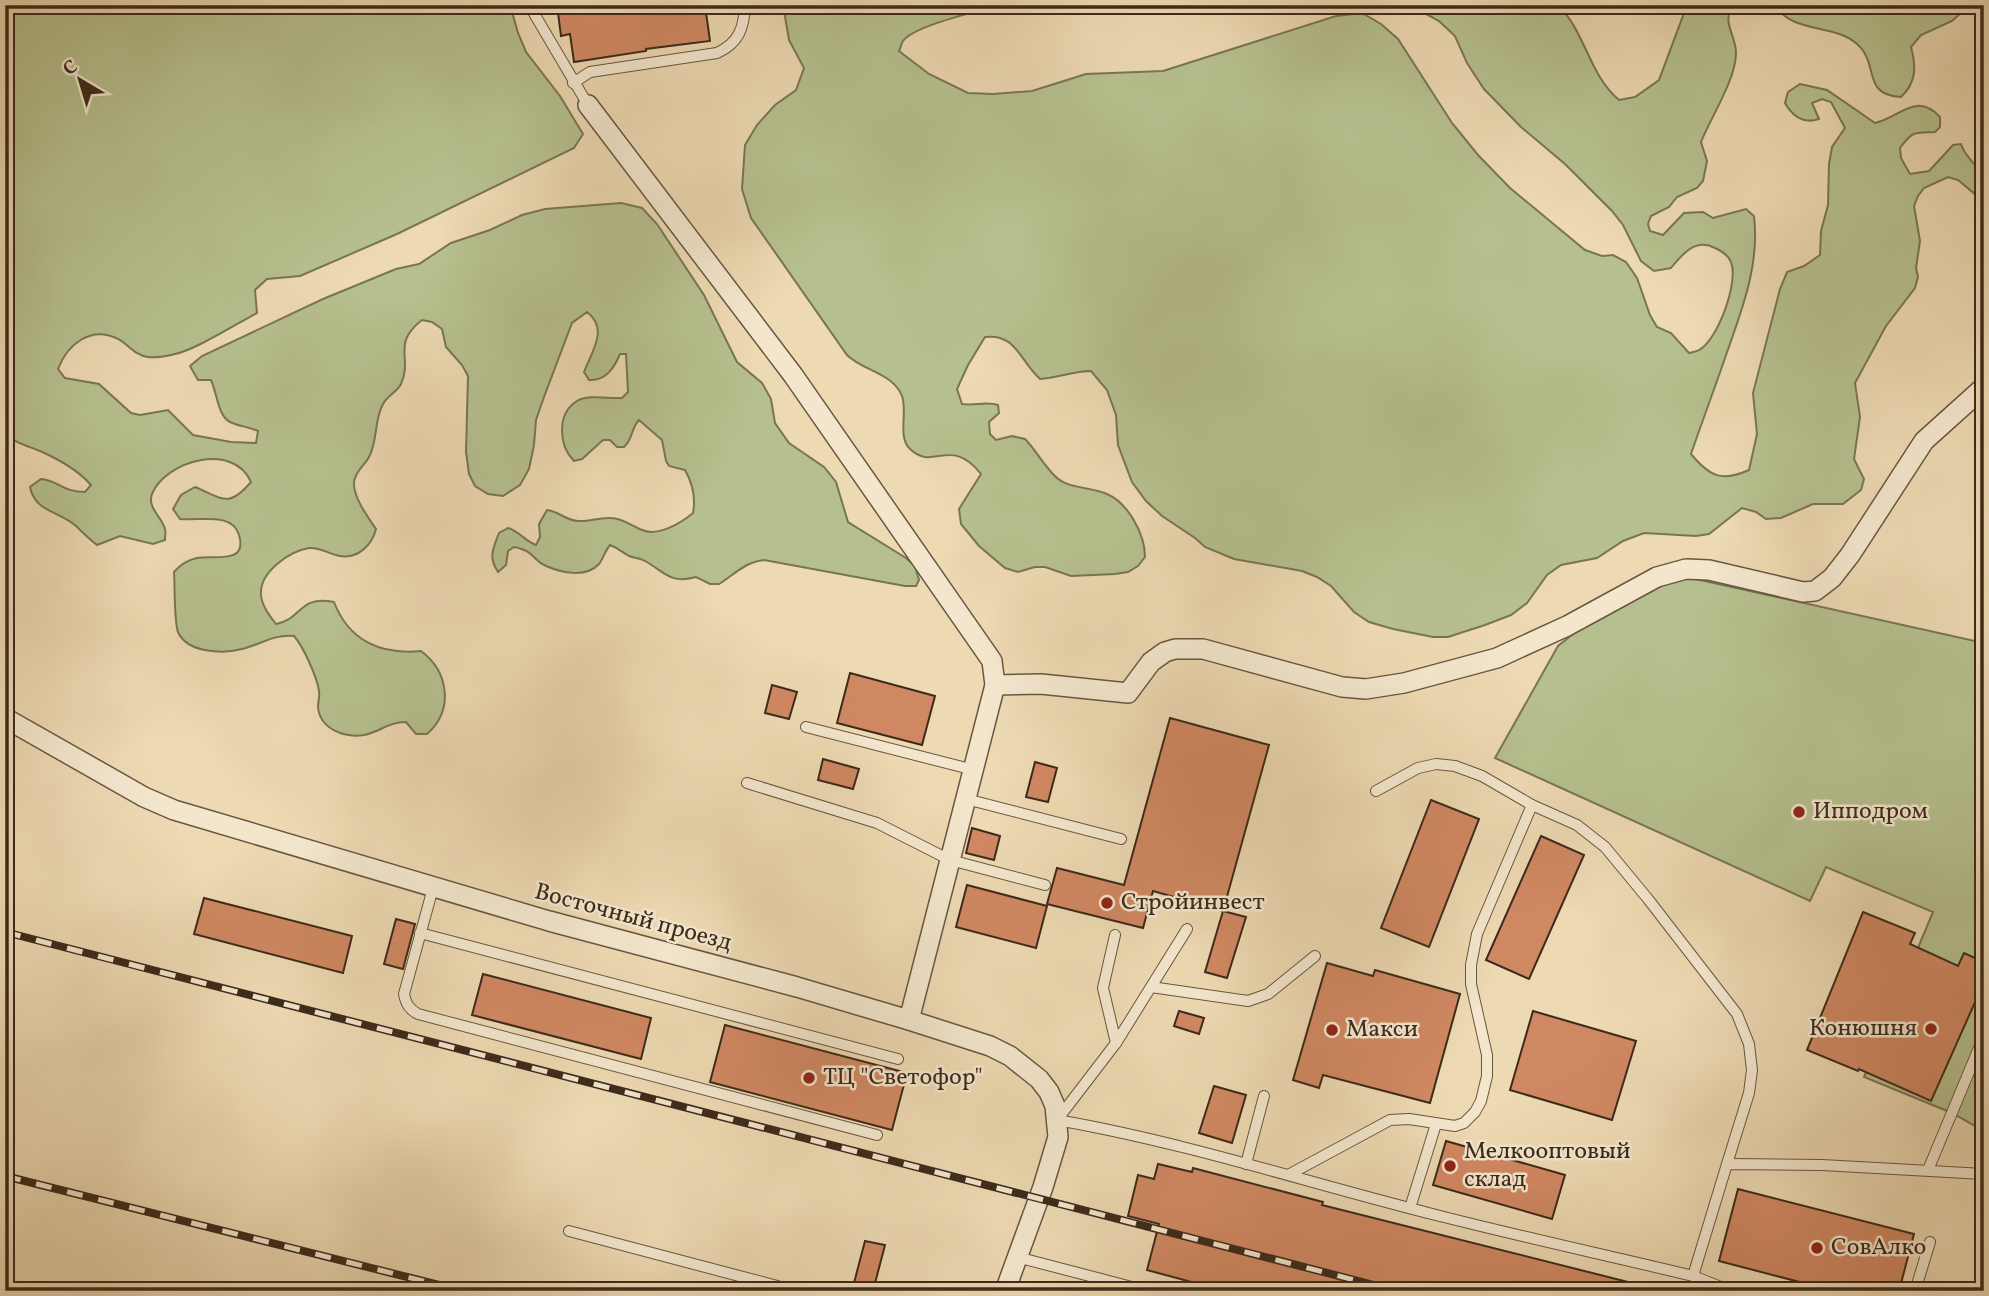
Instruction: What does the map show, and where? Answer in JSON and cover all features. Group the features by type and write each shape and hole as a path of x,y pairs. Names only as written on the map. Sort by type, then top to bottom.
{"street":[{"path":"588,106 793,375 992,661 995,685 909,1020"},
{"path":"995,685 1041,684 1128,693 1151,662 1165,653 1175,649 1203,649 1342,687 1366,689 1497,658 1567,626 1657,577 1686,569 1709,570 1803,592 1815,591 1832,578 1850,555 1924,441 1984,387"},
{"name":"Восточный проезд","path":"5,718 144,797 174,810 433,888 909,1020 990,1046 1023,1065 1049,1092 1057,1120 1058,1137 1051,1162 1005,1291"}],"lane":[{"path":"529,5 588,106"},
{"path":"573,83 590,72 717,53 738,39 743,28 745,5"},
{"path":"806,727 974,770"},
{"path":"1376,791 1418,768 1436,764 1455,766 1482,776 1532,805 1577,825 1605,847 1737,1014 1749,1044 1752,1070 1749,1093 1693,1276"},
{"path":"747,783 877,823 950,859 1045,885"},
{"path":"967,799 1121,839"},
{"path":"1290,1174 1390,1120 1409,1119 1455,1126 1464,1123 1475,1112 1481,1101 1487,1076 1488,1055 1471,984 1471,965 1477,934 1532,805"},
{"path":"433,888 404,994 405,1002 418,1014 877,1135"},
{"path":"1187,929 1116,1043 1057,1120 1112,1130 1290,1174 1410,1208 1693,1276 1731,1291"},
{"path":"421,933 898,1059"},
{"path":"1115,935 1102,988 1116,1043"},
{"path":"1151,986 1248,1001 1268,994 1315,956"},
{"path":"1928,1170 1984,1036"},
{"path":"1246,1164 1264,1096"},
{"path":"1410,1208 1436,1124"},
{"path":"1727,1164 1822,1165 1984,1174"},
{"path":"569,1231 796,1291"},
{"path":"1915,1291 1930,1242"},
{"path":"1017,1257 1147,1291"}],"green space":[{"path":"5,5 510,5 526,52 560,96 583,134 574,148 397,234 300,276 267,279 255,290 257,313 183,352 148,357 138,354 116,338 97,334 89,336 73,345 62,360 58,369 65,378 99,384 131,413 140,415 168,410 193,435 231,442 256,443 258,431 226,419 220,410 211,380 198,380 190,366 202,356 323,299 396,269 419,264 451,243 490,230 522,215 545,209 621,203 642,208 657,224 704,295 737,362 762,383 771,399 775,423 789,443 824,467 836,482 848,522 915,566 919,580 916,586 764,560 746,566 719,584 710,584 696,577 674,578 610,545 594,568 581,573 559,571 546,566 530,553 514,547 508,551 506,565 498,572 492,557 499,533 508,528 536,545 540,537 539,524 547,510 574,521 615,518 642,530 655,532 676,525 693,513 692,486 685,470 669,466 662,440 639,420 624,447 617,447 610,440 603,440 582,459 574,461 569,455 562,430 570,407 582,399 622,398 628,392 626,354 620,354 605,376 589,380 584,372 598,333 594,319 587,312 572,323 544,397 536,420 529,469 520,485 503,496 488,494 475,486 469,474 466,452 468,376 446,347 442,329 432,322 422,320 407,336 401,384 383,404 372,450 354,481 359,502 376,529 371,540 363,550 347,556 313,548 293,553 270,571 262,586 261,595 264,607 276,624 314,602 334,602 348,627 368,643 393,651 421,651 438,669 445,691 441,714 436,724 427,734 416,734 406,722 356,736 334,730 320,715 316,678 294,636 281,636 242,649 225,651 206,650 189,644 178,632 174,572 193,559 234,555 239,551 239,535 236,528 223,520 180,519 173,509 181,495 195,487 224,499 236,496 251,482 242,470 230,462 216,459 200,460 171,472 160,482 151,499 163,525 165,540 153,544 120,536 97,545 76,526 37,502 30,487 41,479 77,492 85,492 91,485 67,465 17,442 5,433"},
{"path":"783,5 1001,5 920,29 903,41 899,51 929,74 968,93 993,94 1032,91 1086,74 1163,71 1336,16 1362,13 1381,24 1398,39 1452,123 1510,188 1585,250 1602,256 1613,255 1626,262 1637,278 1657,327 1671,333 1689,353 1698,351 1706,344 1720,323 1732,282 1733,271 1728,257 1718,249 1702,245 1685,252 1671,268 1654,271 1641,261 1623,225 1612,211 1484,89 1467,63 1455,36 1439,21 1426,14 1428,5 1558,5 1575,28 1601,79 1619,100 1635,97 1659,80 1687,5 1733,5 1728,17 1735,46 1735,63 1728,86 1701,142 1707,161 1703,181 1697,188 1677,197 1669,207 1651,216 1648,224 1650,231 1663,235 1684,213 1703,212 1713,218 1746,209 1754,216 1754,253 1748,288 1691,454 1704,468 1717,475 1731,476 1749,470 1757,434 1753,393 1780,289 1787,272 1804,266 1820,255 1821,231 1828,205 1832,147 1845,128 1831,102 1822,99 1812,103 1819,119 1808,121 1799,118 1785,103 1788,92 1800,84 1827,90 1875,123 1908,108 1923,106 1940,117 1940,127 1935,132 1912,135 1900,148 1901,158 1910,174 1929,171 1953,145 1961,144 1981,174 1984,186 1976,195 1958,180 1948,177 1924,188 1918,196 1914,206 1920,241 1915,288 1886,326 1855,383 1860,417 1854,459 1864,479 1861,490 1843,504 1813,504 1781,518 1766,519 1756,512 1742,508 1709,534 1696,536 1644,533 1623,541 1597,558 1561,565 1547,575 1527,603 1511,615 1448,637 1433,637 1369,622 1354,612 1331,586 1302,571 1234,559 1205,547 1162,516 1132,482 1118,445 1116,415 1107,390 1091,371 1040,379 1011,344 995,337 985,337 968,365 957,389 962,404 998,405 999,413 989,422 990,434 996,440 1012,436 1025,439 1061,481 1115,498 1139,529 1145,557 1138,566 1128,572 1071,576 1045,567 1018,572 1005,568 979,546 961,524 959,509 981,474 960,457 927,457 910,449 904,438 904,402 898,388 885,377 847,355 751,218 742,189 745,145 757,125 775,105 796,90 804,68 789,40"},
{"path":"1775,5 1970,5 1952,21 1921,35 1911,47 1914,61 1913,80 1901,97 1880,91 1864,52 1848,37 1802,25 1782,14"},
{"name":"Ипподром","path":"1691,578 1984,643 1984,1131 1952,1113 1864,1077 1933,912 1826,867 1810,901 1495,758 1558,646 1597,615 1663,583"}],"building":[{"path":"557,5 705,5 710,41 574,62 570,34 561,36"},
{"path":"850,673 935,696 922,745 837,723"},
{"path":"772,685 797,692 789,719 765,713"},
{"path":"1170,718 1269,745 1223,911 1153,891 1143,928 1047,904 1057,868 1124,885"},
{"path":"823,759 859,769 853,789 818,780"},
{"path":"1035,762 1057,768 1048,802 1026,797"},
{"path":"1431,800 1479,819 1429,947 1381,928"},
{"path":"972,828 1000,836 994,860 966,853"},
{"path":"1541,836 1584,855 1529,979 1486,960"},
{"path":"967,885 1047,906 1036,948 956,927"},
{"path":"204,898 352,936 343,973 194,934"},
{"path":"1223,911 1246,917 1227,978 1205,972"},
{"path":"1863,912 1915,933 1910,944 1958,966 1964,953 1984,962 1984,982 1931,1101 1859,1069 1858,1071 1807,1050"},
{"path":"396,919 415,924 403,969 384,964"},
{"path":"1327,963 1373,976 1375,970 1460,994 1430,1103 1323,1075 1319,1088 1293,1080"},
{"path":"483,974 651,1018 641,1059 472,1015"},
{"path":"1179,1011 1204,1018 1199,1034 1174,1026"},
{"path":"1533,1011 1636,1041 1612,1120 1510,1090"},
{"name":"ТЦ \"Светофор\"","path":"725,1025 907,1073 892,1130 710,1082"},
{"path":"1214,1086 1246,1095 1232,1143 1199,1133"},
{"path":"1446,1141 1565,1175 1552,1219 1433,1185"},
{"path":"1158,1164 1192,1172 1193,1168 1323,1202 1322,1205 1640,1285 1639,1291 1419,1291 1390,1284 1389,1291 1225,1291 1147,1270 1159,1224 1128,1216 1138,1175 1154,1179"},
{"name":"СовАлко","path":"1738,1189 1914,1234 1899,1291 1834,1291 1719,1261"},
{"path":"865,1241 885,1245 874,1287 854,1283"}],"railway":[{"path":"5,932 1397,1291"},
{"path":"5,1176 463,1291"}],"place":[{"name":"Ипподром","path":"1799,812"},
{"name":"Стройинвест","path":"1107,903"},
{"name":"Конюшня","path":"1931,1029"},
{"name":"Макси","path":"1332,1030"},
{"name":"ТЦ \"Светофор\"","path":"809,1078"},
{"name":"Мелкооптовый склад","path":"1450,1166"},
{"name":"СовАлко","path":"1817,1248"}]}
